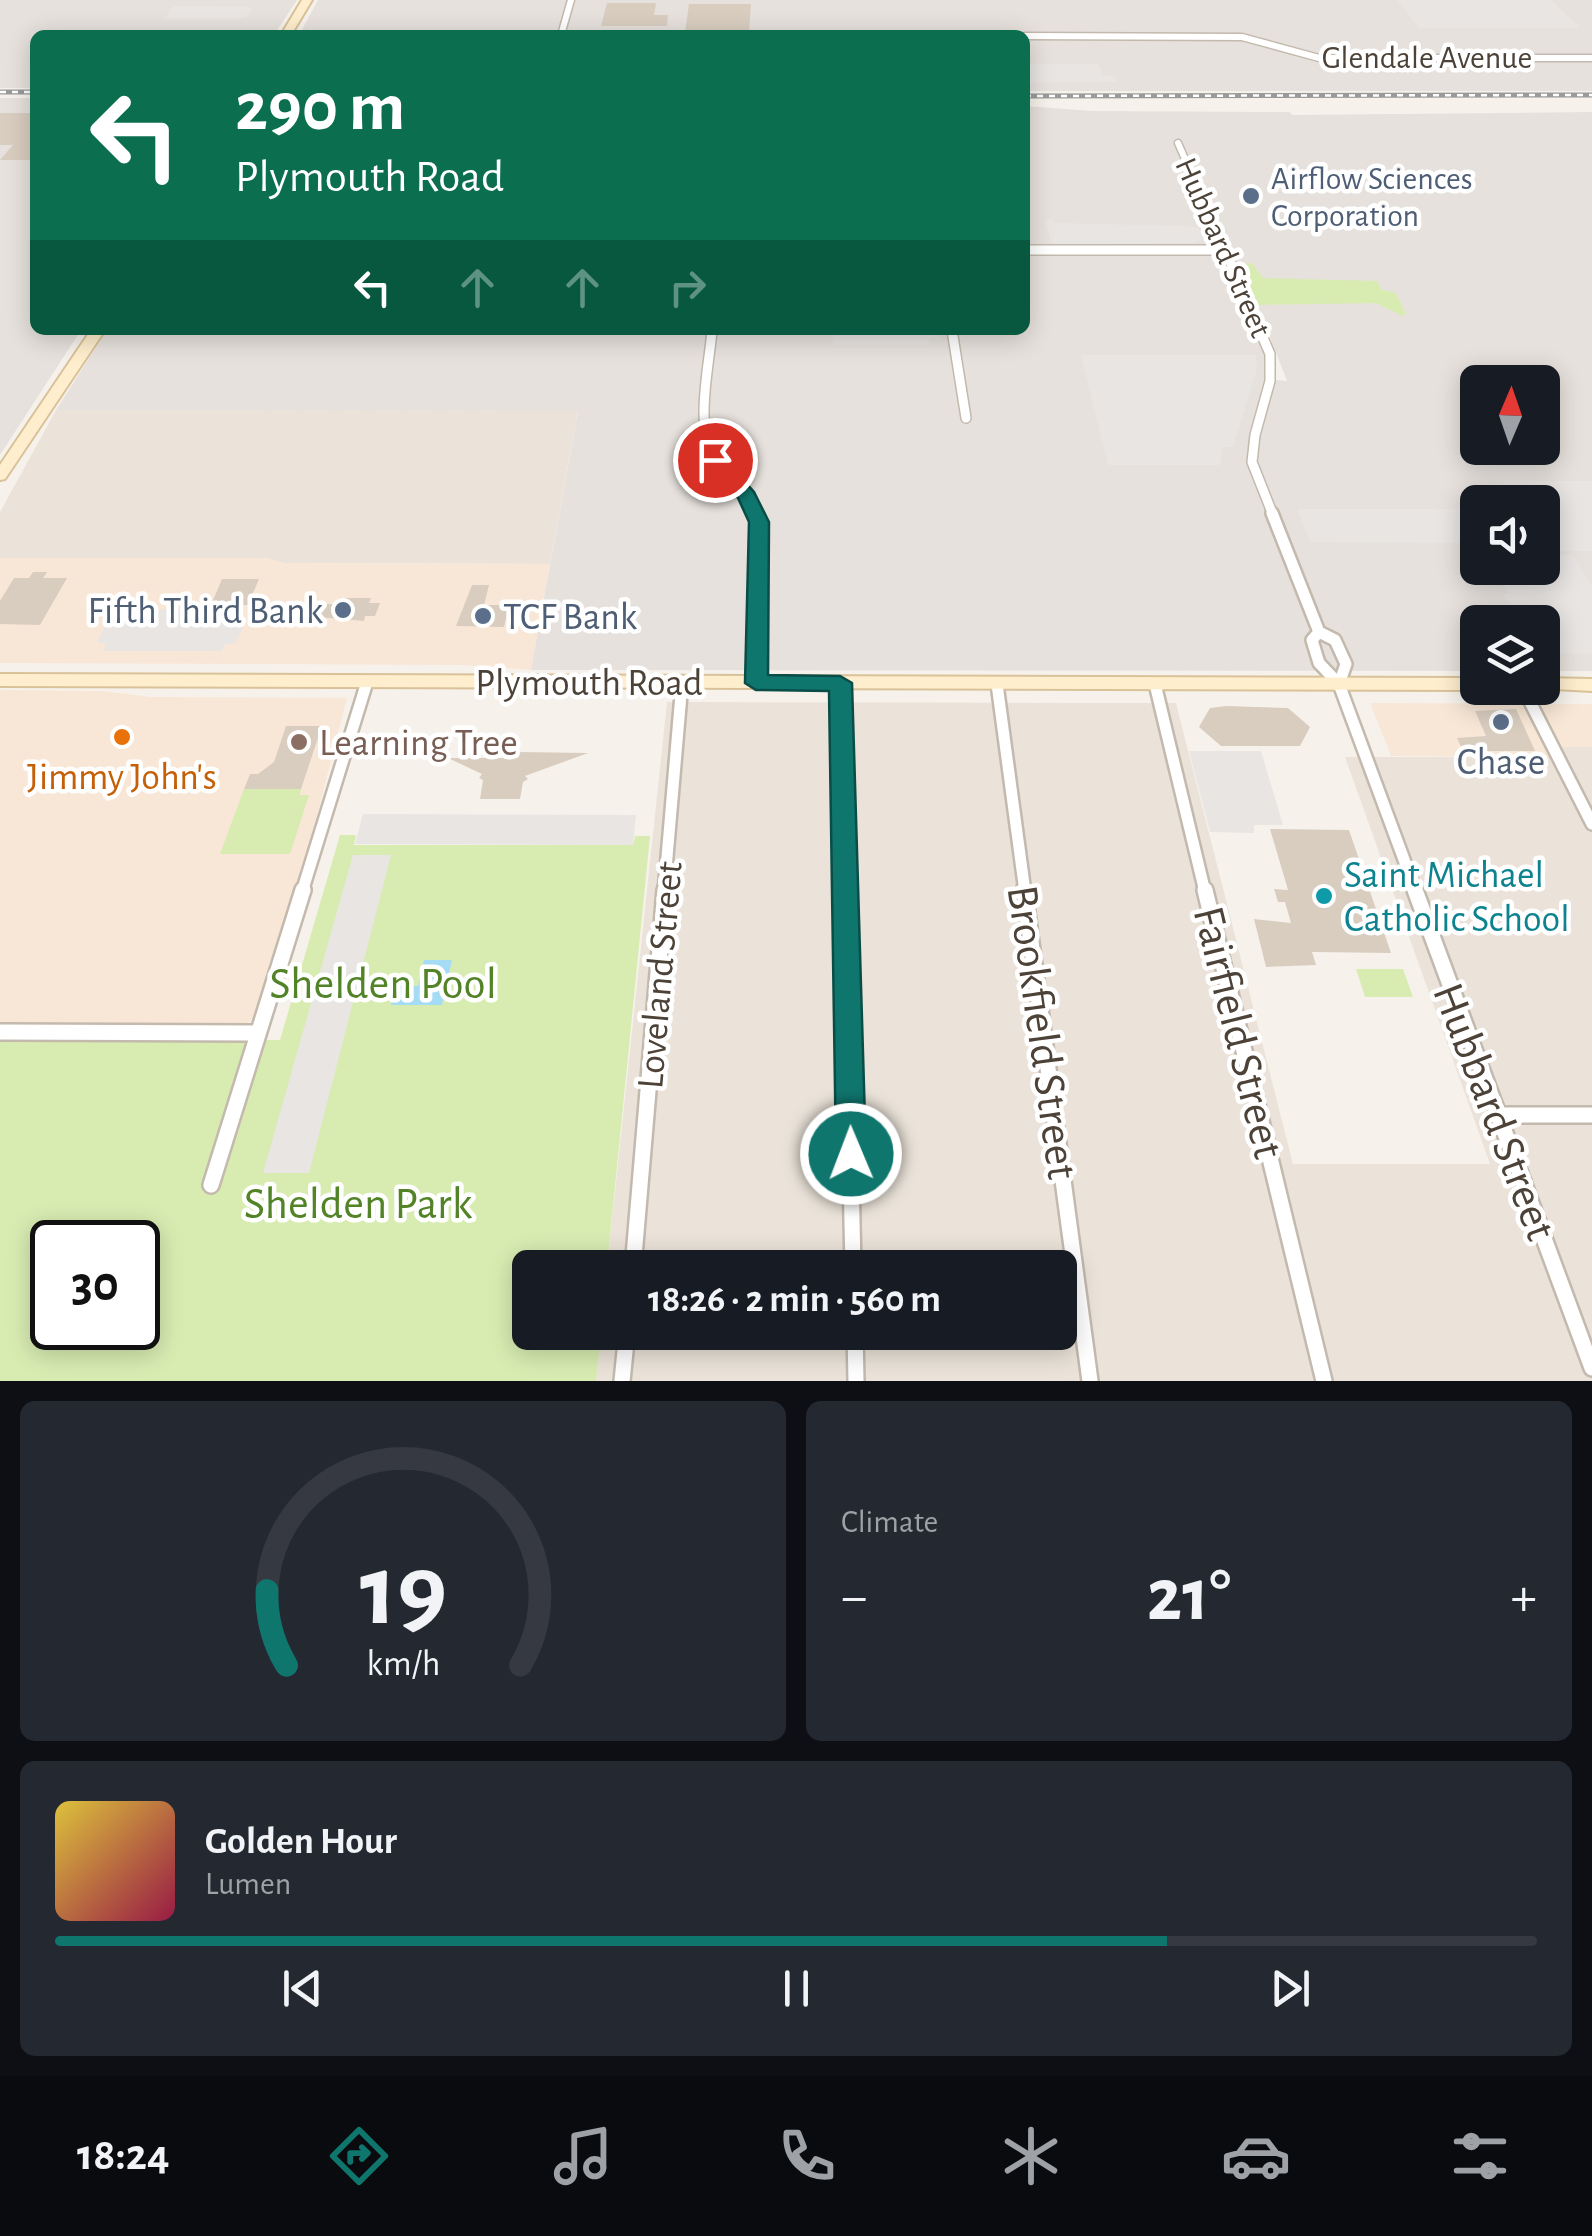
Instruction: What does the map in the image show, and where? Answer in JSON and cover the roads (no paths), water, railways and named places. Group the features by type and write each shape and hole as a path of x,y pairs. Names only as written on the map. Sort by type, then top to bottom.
{"main road":[{"path":"290,30 308,0"},
{"path":"0,476 95,335"},
{"name":"Plymouth Road","path":"0,680 1460,684"},
{"path":"1560,684 1592,684"}],"street":[{"path":"563,30 572,0"},
{"name":"Glendale Avenue","path":"1030,36 1242,36 1312,58 1592,58"},
{"name":"Hubbard Street","path":"1178,143 1270,354 1271,375 1252,443 1252,462 1319,632"},
{"path":"1030,250 1225,250"},
{"path":"712,335 708,444 717,464 747,496 759,522 756,683"},
{"path":"953,335 966,418"},
{"path":"1319,632 1335,640 1346,664 1339,684 1318,662 1312,640 1319,632"},
{"path":"212,1185 367,682"},
{"name":"Loveland Street","path":"634,1250 682,683"},
{"path":"840,683 853,1250"},
{"name":"Brookfield Street","path":"998,684 1090,1381"},
{"name":"Fairfield Street","path":"1155,684 1324,1381"},
{"name":"Hubbard Street","path":"1339,684 1592,1368"},
{"path":"1532,705 1592,824"},
{"path":"0,1032 258,1033"},
{"path":"1498,1114 1592,1115"},
{"path":"622,1381 625,1350"},
{"path":"855,1350 856,1381"}],"water":[{"path":"424,960 452,960 442,1005 391,1005 395,986 418,986"}],"railway":[{"path":"0,92 30,92"},
{"path":"1030,96 1592,95"}],"place":[{"name":"Airflow Sciences Corporation","path":"1251,196"},
{"name":"Fifth Third Bank","path":"343,610"},
{"name":"TCF Bank","path":"483,616"},
{"name":"Chase","path":"1501,722"},
{"name":"Jimmy John's","path":"122,737"},
{"name":"Learning Tree","path":"299,742"},
{"name":"Saint Michael Catholic School","path":"1324,896"}],"park label":[{"name":"Shelden Pool","path":"383,982"},
{"name":"Shelden Park","path":"358,1202"}]}
